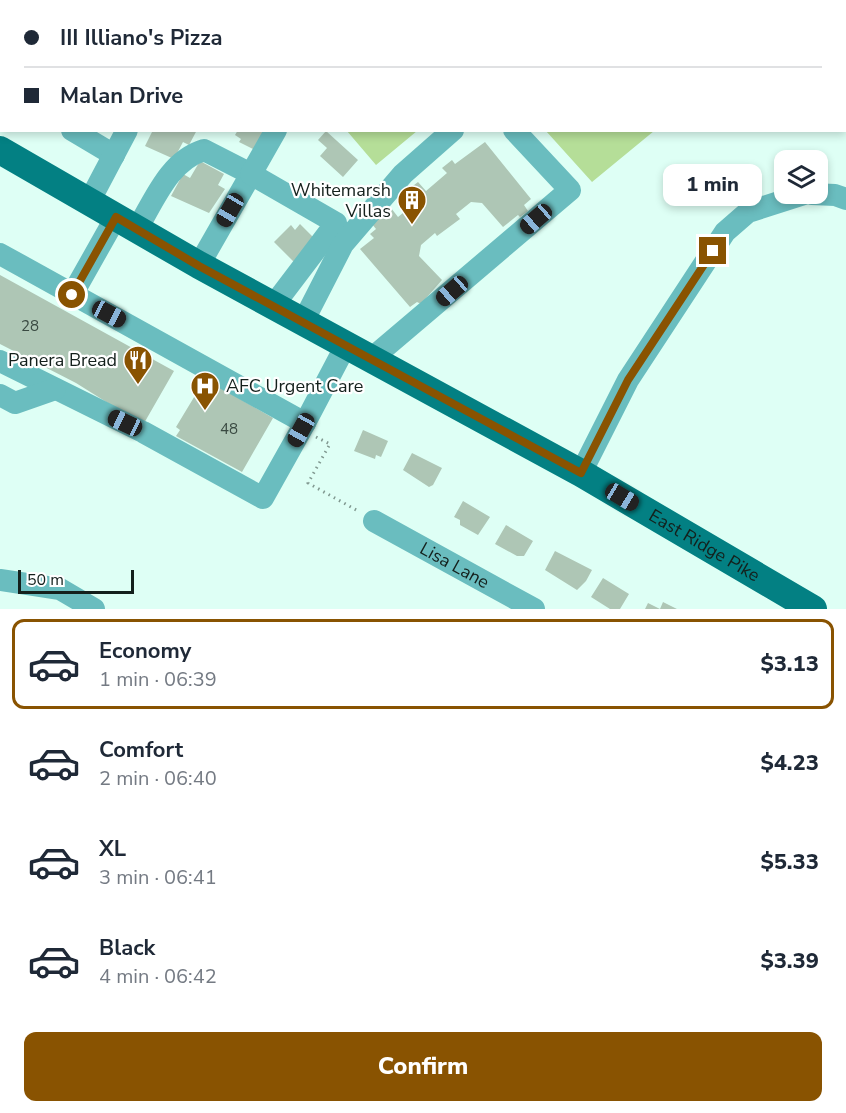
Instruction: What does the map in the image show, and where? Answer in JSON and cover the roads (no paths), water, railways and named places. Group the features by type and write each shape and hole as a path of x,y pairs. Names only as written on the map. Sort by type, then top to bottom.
{"main road":[{"name":"East Ridge Pike","path":"0,150 199,266 581,473 813,609"}],"street":[{"path":"75,132 114,155"},
{"path":"89,202 126,132"},
{"path":"199,266 275,132"},
{"path":"303,322 344,244 404,174 451,132"},
{"path":"371,359 570,190 516,132"},
{"path":"72,295 127,223 176,167 188,155 204,150 336,223 273,306"},
{"path":"828,195 846,199"},
{"path":"581,473 628,380 725,232 747,212 774,203"},
{"path":"0,254 303,427"},
{"path":"0,361 143,432 263,498 346,345"},
{"path":"0,395 15,403 55,389"},
{"name":"Lisa Lane","path":"374,521 534,609"},
{"path":"0,580 60,589 94,609"}],"place":[{"name":"Whitemarsh Villas","path":"412,226"},
{"name":"Panera Bread","path":"138,386"},
{"name":"AFC Urgent Care","path":"205,412"}]}
